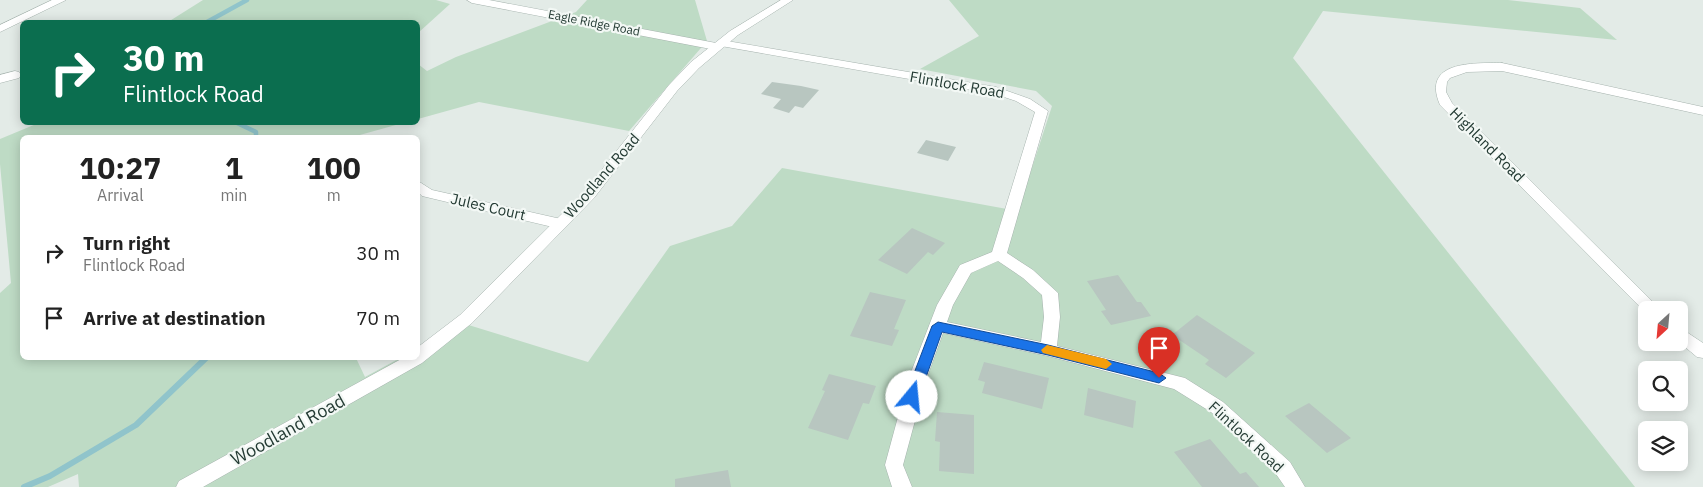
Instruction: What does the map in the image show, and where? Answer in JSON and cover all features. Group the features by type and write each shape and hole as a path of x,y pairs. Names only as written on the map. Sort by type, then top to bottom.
{"street":[{"path":"20,20 61,0"},
{"name":"Eagle Ridge Road","path":"472,0 510,3 719,45"},
{"name":"Woodland Road","path":"420,355 466,319 589,195 674,88 719,45 788,0"},
{"path":"0,30 20,20"},
{"name":"Flintlock Road","path":"719,45 996,91 1020,98 1042,111 1000,255"},
{"name":"Highland Road","path":"1644,301 1446,105 1439,87 1442,80 1448,74 1457,70 1470,67 1502,67 1703,111"},
{"path":"0,78 15,75"},
{"name":"Jules Court","path":"420,188 427,193 560,224"},
{"path":"902,487 894,465 917,380 945,304 965,269 1000,255 1028,274 1050,293 1052,317 1048,350"},
{"name":"Flintlock Road","path":"938,326 1048,350 1179,383 1217,406 1282,468 1295,487"},
{"path":"1688,340 1703,352"},
{"name":"Woodland Road","path":"186,487 206,482 412,360"}],"green space":[{"path":"203,0 436,0 450,4 420,31 420,20 171,20"},
{"path":"587,0 695,0 707,41 629,131 479,102 420,118 420,66 427,71 456,57 576,12"},
{"path":"949,0 1508,0 1580,8 1617,40 1323,11 1293,58 1635,487 79,487 78,474 48,487 0,487 0,293 11,283 0,164 0,139 34,125 396,125 360,135 20,135 20,360 357,360 365,377 396,360 420,360 420,347 462,323 588,362 670,246 732,226 782,168 1018,211 1052,106 1036,91 920,69 979,36"}],"building":[{"path":"772,82 819,90 803,108 795,106 789,113 773,108 781,99 761,94"},
{"path":"926,140 956,147 948,161 917,153"},
{"path":"912,228 945,243 933,255 928,252 907,274 878,260"},
{"path":"1118,275 1137,302 1141,302 1151,316 1111,325 1101,311 1106,310 1087,281"},
{"path":"870,292 906,300 894,329 899,330 892,346 850,336"},
{"path":"1197,315 1255,353 1226,378 1205,364 1209,360 1172,335"},
{"path":"984,362 1049,378 1042,409 982,393 985,382 978,380"},
{"path":"829,374 876,386 869,404 863,403 848,440 808,428 825,391 822,390"},
{"path":"1088,388 1136,401 1133,428 1084,415"},
{"path":"1309,403 1351,438 1327,453 1285,416"},
{"path":"937,412 974,415 974,474 939,471 940,442 935,441"},
{"path":"1210,439 1240,474 1246,472 1259,487 1202,487 1174,452"},
{"path":"728,470 731,487 675,487 675,479"}],"waterway":[{"path":"211,20 247,0"},
{"path":"241,125 256,132 256,135"},
{"path":"24,487 50,476 136,425 204,360"}],"slow traffic":[{"path":"1047,350 1106,364"}],"route":[{"path":"912,397 938,326 1048,350 1159,378"}]}
